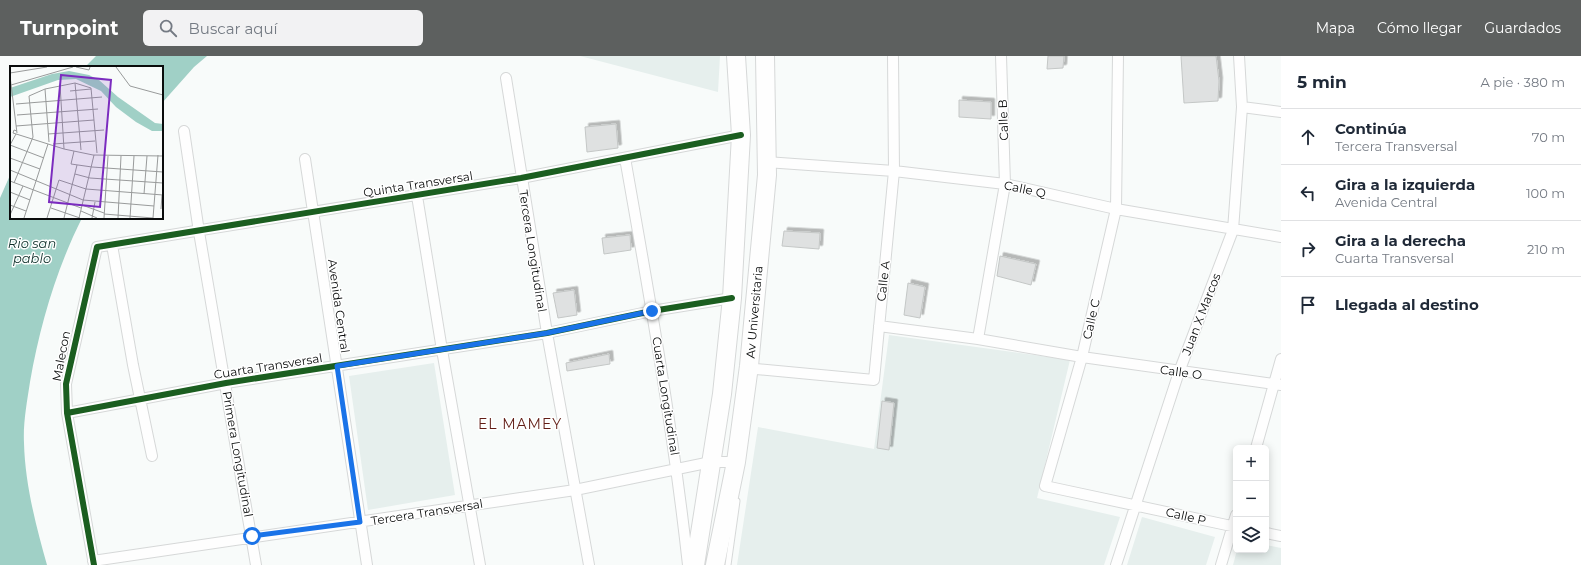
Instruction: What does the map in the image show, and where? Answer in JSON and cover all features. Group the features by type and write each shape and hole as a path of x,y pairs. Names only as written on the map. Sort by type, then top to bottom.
{"highway":[{"name":"Av Universitaria","path":"695,565 722,394 732,298 741,135 736,56"},
{"name":"Av Universitaria","path":"716,565 753,371 766,162 764,56"}],"street":[{"name":"Calle A","path":"753,371 874,380 894,171 893,56"},
{"name":"Calle B","path":"978,338 1005,184 1001,56"},
{"name":"Calle C","path":"1118,56 1116,209 1082,357 1045,486 1135,504"},
{"name":"Juan X Marcos","path":"1116,565 1179,372 1233,230 1242,107 1239,56"},
{"name":"Tercera Longitudinal","path":"506,78 547,333 588,565"},
{"path":"1242,107 1281,112"},
{"name":"Primera Longitudinal","path":"184,131 199,232 256,565"},
{"name":"Quinta Transversal","path":"97,248 521,178 741,135"},
{"name":"Cuarta Longitudinal","path":"625,158 652,311 677,468 688,565"},
{"name":"Avenida Central","path":"305,159 360,522 368,565"},
{"name":"Calle Q","path":"766,162 894,171 1005,184 1116,209 1233,230 1281,236"},
{"path":"417,196 442,350 480,565"},
{"path":"112,245 152,456"},
{"name":"Malecon","path":"94,563 67,412 66,384 97,248"},
{"name":"Cuarta Transversal","path":"67,412 226,383 547,333 652,311 732,298"},
{"name":"Calle O","path":"879,326 978,338 1082,357 1278,385"},
{"path":"1257,445 1278,385 1281,359"},
{"name":"Tercera Transversal","path":"94,563 252,536 360,522 575,490 711,462 736,462"},
{"name":"Calle P","path":"1135,504 1233,527"},
{"path":"1222,565 1233,530"},
{"path":"1269,534 1281,536"}],"lane":[{"path":"728,565 738,494"}],"shaded area":[{"path":"580,56 720,56 718,92"},
{"path":"889,335 1070,360 1037,498 1120,517 1104,565 737,565 758,427 874,449"},
{"path":"434,363 455,495 368,510 349,376"},
{"path":"1142,517 1215,537 1206,565 1127,565"},
{"path":"1269,546 1281,548 1281,565 1233,565 1236,553 1269,553"}],"water":[{"path":"96,56 207,56 194,67 163,102 163,66 86,66"},
{"name":"Rio san pablo","path":"10,175 10,219 82,219 64,258 44,319 30,382 25,420 24,435 26,474 35,520 47,565 0,565 0,198"}],"building":[{"path":"1048,56 1064,56 1063,68 1047,69"},
{"path":"1181,56 1216,56 1219,81 1218,101 1184,103"},
{"path":"959,100 991,102 991,119 959,117"},
{"path":"616,124 618,148 587,152 585,127"},
{"path":"784,231 820,233 819,249 782,246"},
{"path":"630,235 631,250 604,254 602,238"},
{"path":"1000,256 1036,264 1031,285 997,276"},
{"path":"908,283 925,287 920,318 904,315"},
{"path":"574,290 577,315 558,318 553,293"},
{"path":"609,354 610,364 567,371 566,363"},
{"path":"882,401 894,403 889,450 877,448"}],"cycle path":[{"path":"94,565 67,413 66,384 97,247 521,178 741,135"},
{"path":"67,413 226,383 547,333 652,311 732,298"}],"district":[{"name":"EL MAMEY","path":"520,424"}],"route":[{"path":"252,536 360,522 337,366 547,333 652,311"}]}
